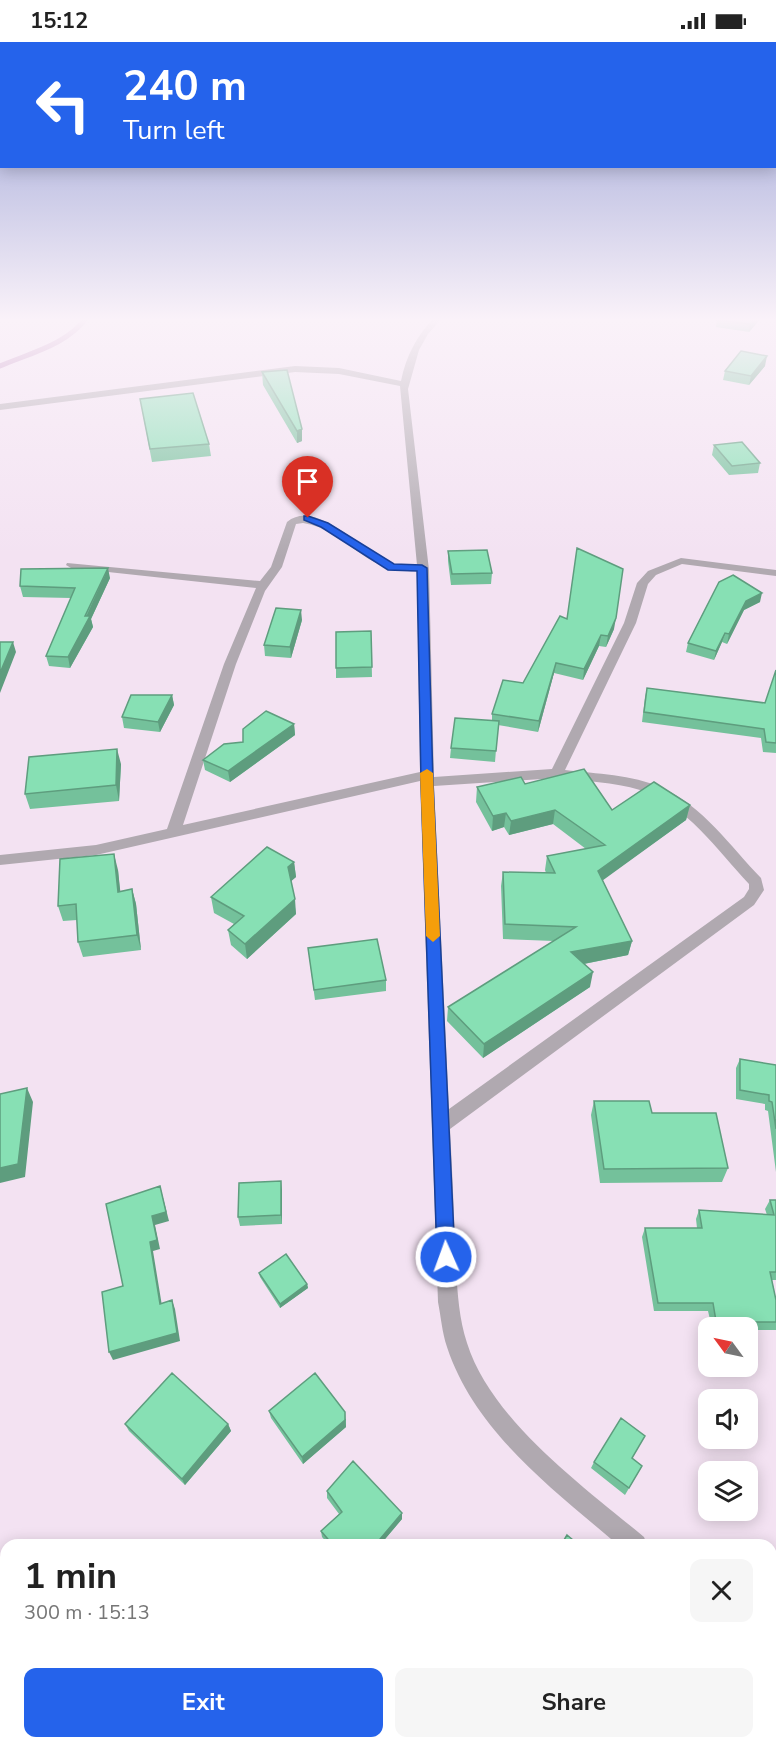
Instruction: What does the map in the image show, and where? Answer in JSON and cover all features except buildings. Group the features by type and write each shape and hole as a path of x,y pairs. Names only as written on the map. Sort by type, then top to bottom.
{"street":[{"path":"0,407 80,397"},
{"path":"406,397 422,568 427,779 448,1302 458,1350 486,1401 521,1445 629,1539"},
{"path":"172,833 230,664 263,585 276,567 288,527 298,519 314,520 392,567 422,568"},
{"path":"556,773 630,622 644,583 652,573 664,566 681,561 776,573"},
{"path":"71,565 263,585"},
{"path":"0,860 96,850 427,779 556,773 641,785 660,791 681,805 756,882 758,890 749,901 441,1125"}],"slow traffic":[{"path":"427,773 433,936"}],"route":[{"path":"308,518 324,525 385,564 400,569 422,568 427,782 446,1257"}]}
